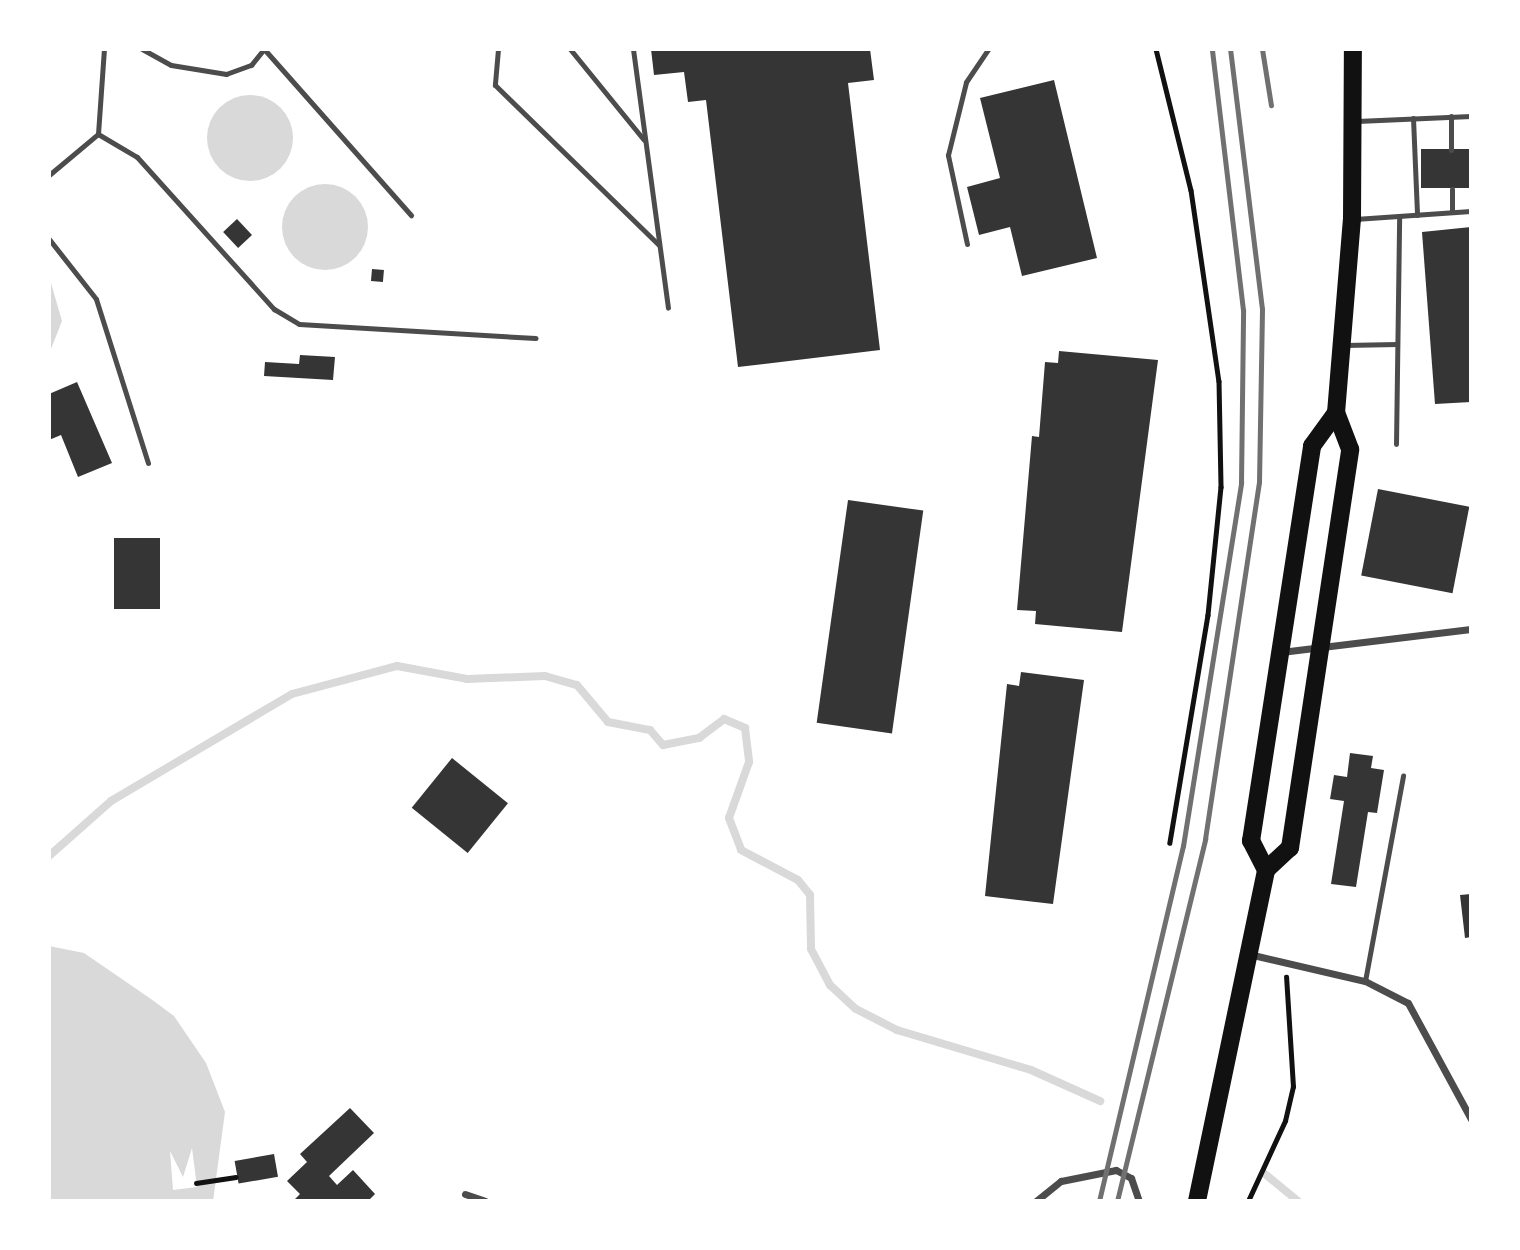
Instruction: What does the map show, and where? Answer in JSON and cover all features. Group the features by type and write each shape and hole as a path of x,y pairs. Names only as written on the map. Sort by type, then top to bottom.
{"main road":[{"path":"1266,870 1290,848 1350,449 1336,413 1352,219 1353,49"},
{"path":"1197,1201 1252,955 1266,870 1251,841 1312,446 1336,413"},
{"path":"1204,1174 1210,1201"}],"street":[{"path":"1280,652 1471,629"},
{"path":"1252,955 1365,981 1414,1009 1471,1119"},
{"path":"1036,1201 1060,1181 1116,1170 1131,1178 1139,1201"},
{"path":"465,1194 485,1201"}],"lane":[{"path":"49,175 98,134 104,49"},
{"path":"142,49 171,65 226,74 251,65 264,49 411,215"},
{"path":"498,49 495,85 659,246"},
{"path":"569,49 644,140"},
{"path":"632,49 668,308"},
{"path":"967,244 948,155 966,82 988,49"},
{"path":"1451,116 1451,150"},
{"path":"1354,121 1471,116"},
{"path":"1413,117 1417,215"},
{"path":"98,134 137,157 274,309 299,324 536,338"},
{"path":"1452,189 1452,212"},
{"path":"1352,219 1471,211"},
{"path":"1396,444 1399,216"},
{"path":"49,239 96,299 148,463"},
{"path":"1343,345 1397,344"},
{"path":"1365,981 1404,775"}],"path":[{"path":"1156,49 1191,190 1219,381 1221,487 1208,615 1170,843"},
{"path":"1248,1201 1285,1121 1293,1087 1286,962"},
{"path":"196,1182 236,1177"}],"shaded area":[{"path":"250,95 274,102 286,114 293,138 286,162 274,174 250,181 226,174 214,162 207,138 214,114 226,102"},
{"path":"325,184 349,191 361,203 368,227 361,251 349,263 325,270 301,263 289,251 282,227 289,203 301,191"},
{"path":"49,276 62,321 49,354"},
{"path":"49,946 84,953 174,1016 206,1063 225,1112 213,1201 49,1201"}],"pier":[{"path":"192,1148 197,1187 173,1190 170,1151 183,1177"}],"building":[{"path":"651,49 870,49 874,80 848,83 880,350 738,367 706,100 688,102 684,72 654,75"},
{"path":"1054,80 1097,258 1022,276 1010,227 979,235 967,187 1000,178 980,98"},
{"path":"1421,149 1471,149 1471,188 1421,188"},
{"path":"237,219 252,235 238,248 223,232"},
{"path":"1471,227 1471,402 1435,404 1422,232"},
{"path":"372,269 384,270 383,282 371,281"},
{"path":"1059,351 1158,360 1122,632 1035,624 1036,611 1017,610 1032,436 1039,437 1045,362 1058,363"},
{"path":"300,355 335,357 333,380 264,376 265,362 299,364"},
{"path":"77,382 112,463 78,477 61,435 49,440 49,394"},
{"path":"1378,489 1469,507 1453,593 1361,575"},
{"path":"848,500 923,511 892,733 817,723"},
{"path":"114,538 160,538 160,609 114,609"},
{"path":"1021,672 1084,680 1053,904 985,896 1007,684 1019,686"},
{"path":"1350,753 1373,756 1371,768 1384,770 1377,813 1368,812 1356,887 1331,884 1344,801 1330,799 1334,775 1347,777"},
{"path":"452,758 508,803 468,853 412,808"},
{"path":"1471,894 1471,937 1465,938 1460,895"},
{"path":"350,1108 374,1133 329,1176 337,1185 353,1170 375,1194 368,1201 293,1201 300,1194 287,1181 307,1162 300,1154"},
{"path":"274,1154 278,1177 239,1184 235,1161"}],"waterway":[{"path":"49,856 111,801 292,694 397,666 467,679 545,676 577,685 608,722 650,730 663,745 699,738 724,719 745,728 749,762 729,818 741,850 798,880 810,895 811,949 830,985 856,1009 897,1030 1031,1070 1100,1101"},
{"path":"1265,1174 1298,1201"}],"railway":[{"path":"1099,1201 1183,846 1241,483 1243,310 1212,49"},
{"path":"1117,1201 1205,839 1259,482 1262,309 1230,49"},
{"path":"1262,49 1271,105"}]}
